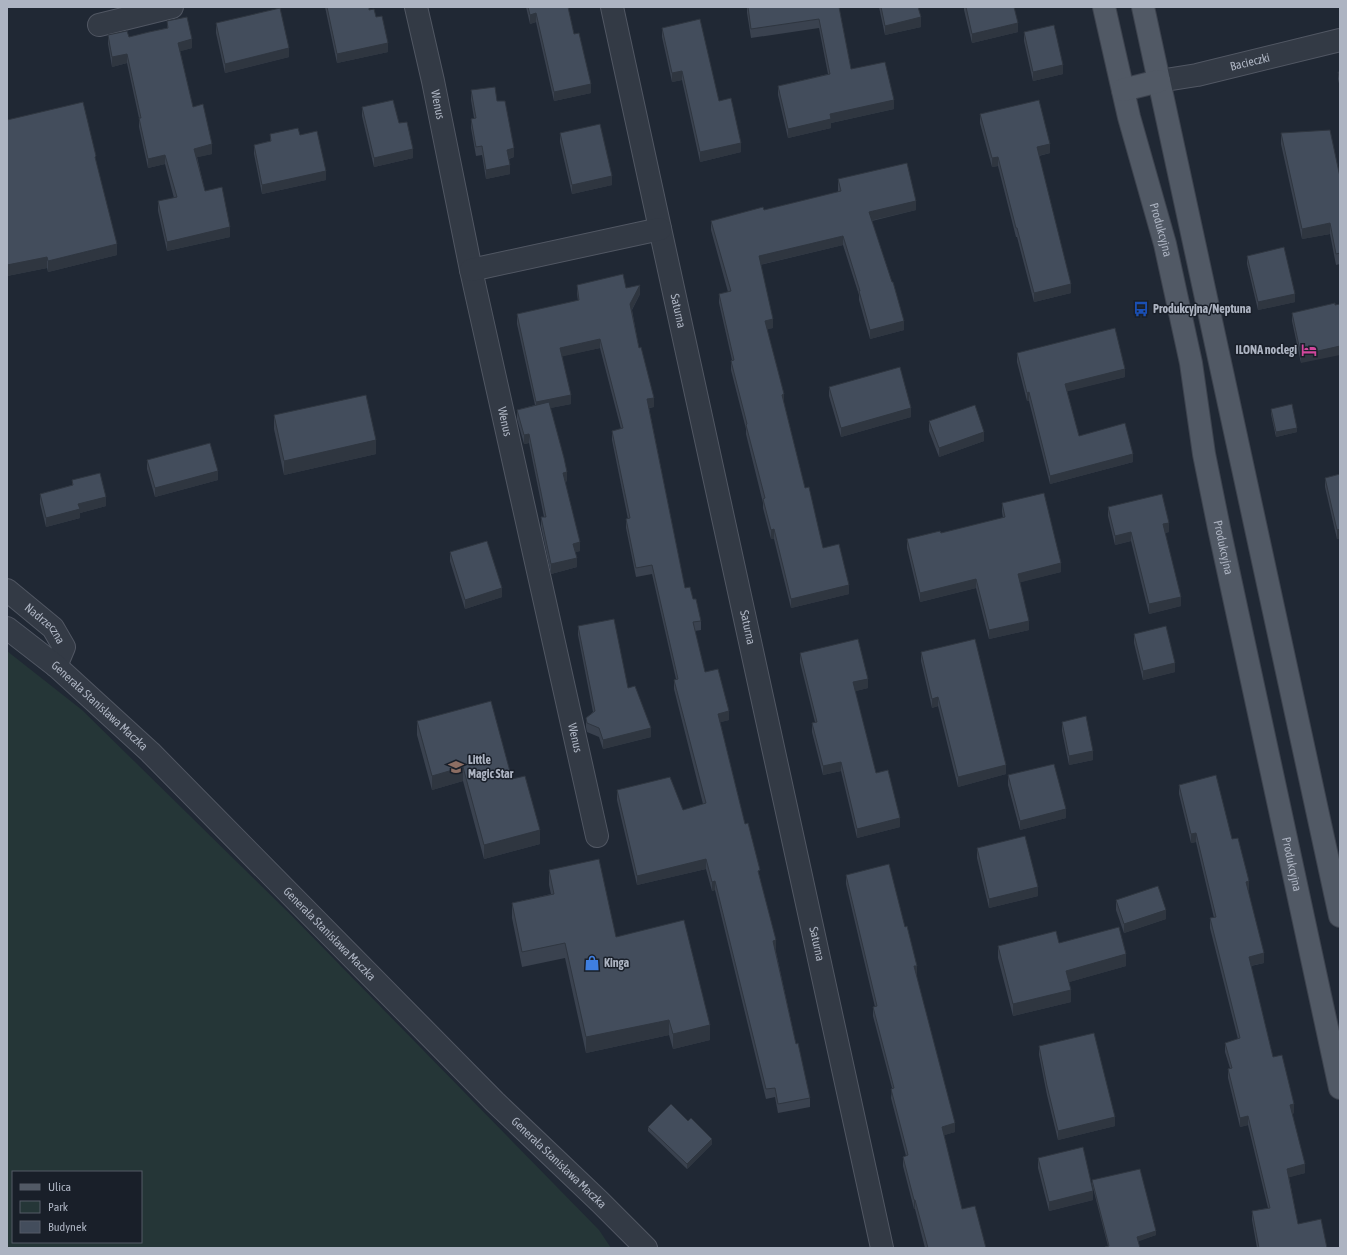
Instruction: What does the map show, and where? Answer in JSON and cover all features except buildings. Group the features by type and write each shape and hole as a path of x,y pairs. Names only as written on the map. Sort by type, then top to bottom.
{"main road":[{"name":"Produkcyjna","path":"1104,7 1134,135 1165,244 1191,363 1204,454 1219,528 1340,1088"},
{"path":"1143,7 1340,916"},
{"path":"1123,90 1159,81"}],"street":[{"path":"99,25 172,7"},
{"name":"Wenus","path":"416,7 433,81 471,270 597,836"},
{"name":"Saturna","path":"612,7 843,1062 882,1248"},
{"name":"Bacieczki","path":"1159,81 1197,75 1340,40"},
{"path":"471,270 660,229"},
{"name":"Nadrzeczna","path":"7,590 53,628 64,647 56,666"},
{"name":"Generała Stanisława Maczka","path":"7,628 56,666 150,752 495,1102 646,1248"}],"green space":[{"path":"7,651 82,710 291,915 599,1230 611,1248 7,1248"}],"place":[{"name":"Produkcyjna/Neptuna","path":"1141,309"},
{"name":"ILONA noclegi","path":"1309,350"},
{"name":"Little Magic Star","path":"456,767"},
{"name":"Kinga","path":"592,963"}]}
